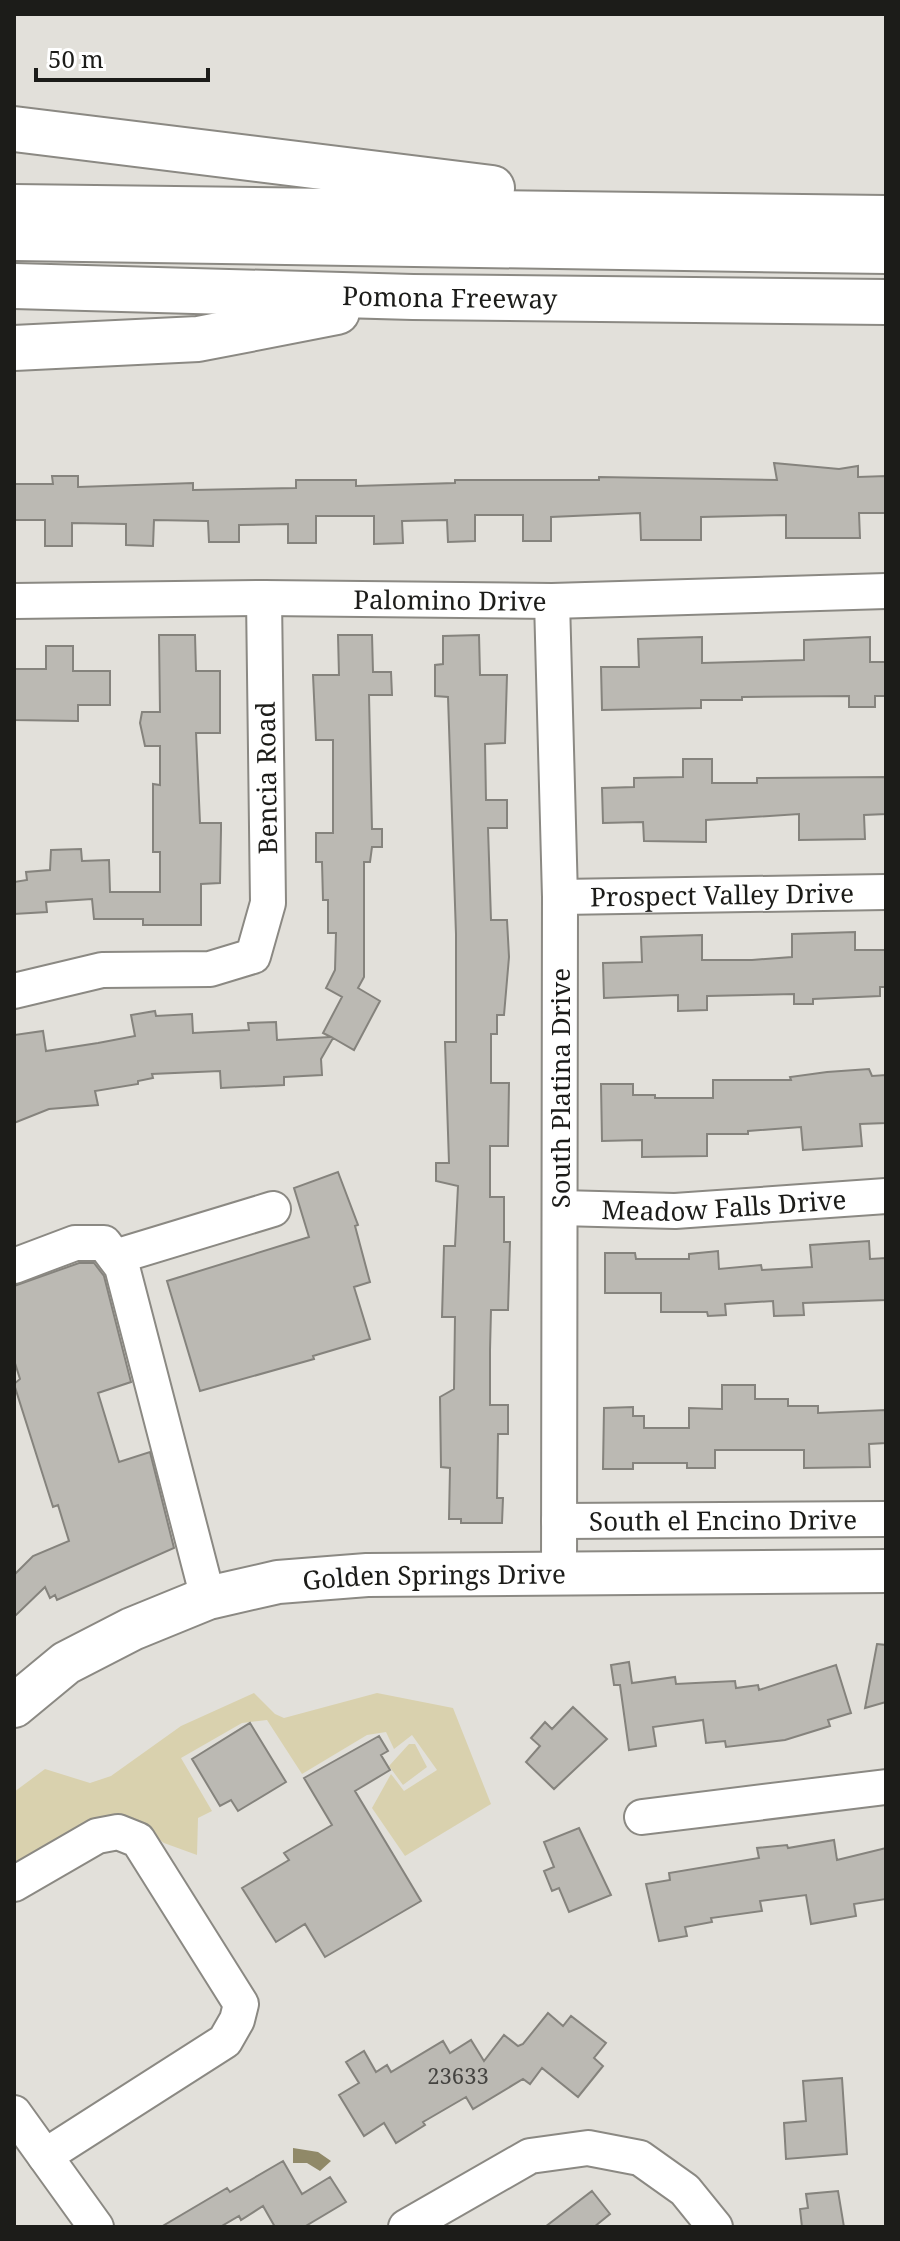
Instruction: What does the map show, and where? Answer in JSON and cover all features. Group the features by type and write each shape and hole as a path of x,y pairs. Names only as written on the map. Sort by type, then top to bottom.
{"highway":[{"path":"14,129 704,215"},
{"path":"14,207 886,218"},
{"path":"14,238 886,251"},
{"path":"14,255 886,268"},
{"name":"Pomona Freeway","path":"14,286 413,297 886,302"},
{"path":"14,348 198,339 413,297"}],"main road":[{"name":"Golden Springs Drive","path":"14,1706 66,1663 132,1629 208,1598 278,1582 329,1577 886,1571"}],"street":[{"name":"Palomino Drive","path":"14,601 264,598 552,601 886,591"},
{"name":"Bencia Road","path":"14,991 102,970 210,969 253,956 268,903 264,598"},
{"name":"South Platina Drive","path":"552,601 560,897 559,1576"},
{"name":"Prospect Valley Drive","path":"560,897 886,892"},
{"name":"Meadow Falls Drive","path":"560,1208 675,1211 886,1196"},
{"path":"115,1257 273,1209"},
{"path":"14,1266 75,1243 104,1243 122,1267 208,1598"},
{"name":"South el Encino Drive","path":"559,1521 886,1519"},
{"path":"642,1817 886,1787"},
{"path":"14,1884 97,1836 118,1832 138,1840 241,2004 225,2041 45,2156"},
{"path":"14,2113 96,2227"},
{"path":"406,2227 530,2156 588,2148 640,2158 685,2190 715,2227"}],"shaded area":[{"path":"254,1693 275,1714 284,1718 377,1693 453,1708 491,1804 405,1856 372,1808 391,1774 404,1791 437,1770 412,1735 394,1749 386,1732 367,1735 302,1774 267,1720 242,1723 181,1758 212,1811 198,1818 197,1855 164,1843 137,1823 14,1872 14,1792 45,1769 90,1783 111,1776 181,1726"},
{"path":"409,1744 415,1744 427,1767 403,1785 389,1766"},
{"path":"293,2148 318,2152 331,2161 320,2171 307,2163 293,2163"}],"building":[{"path":"774,463 839,469 858,466 858,477 886,476 886,513 859,513 860,538 786,538 786,515 701,517 701,540 641,540 640,513 551,517 551,541 523,541 523,515 475,515 475,541 448,542 447,520 402,521 403,543 374,544 374,516 316,516 316,543 288,543 288,524 239,525 239,542 209,542 208,521 154,520 153,546 126,545 126,524 72,523 72,546 45,546 45,520 14,520 14,484 53,484 52,476 78,476 78,487 193,483 193,490 296,488 296,480 356,480 356,486 455,483 455,480 599,480 599,477 777,480"},
{"path":"159,635 195,635 196,671 220,671 220,733 196,733 200,823 221,823 220,883 201,884 201,925 143,925 143,919 94,919 92,899 46,902 47,912 14,914 14,882 27,880 26,872 50,870 51,850 81,849 82,861 109,860 110,892 160,892 160,852 153,852 153,784 160,785 160,746 145,746 140,723 142,712 160,712"},
{"path":"338,635 372,635 373,672 391,672 392,695 369,695 372,829 382,829 382,847 372,847 370,862 364,862 364,977 358,988 380,1001 354,1050 333,1038 321,1059 322,1075 284,1077 284,1085 221,1088 220,1071 152,1074 153,1078 138,1081 138,1084 95,1091 98,1105 49,1109 14,1123 14,1035 43,1031 46,1051 98,1043 135,1036 131,1015 155,1011 156,1016 192,1014 193,1033 249,1030 248,1023 276,1022 277,1040 331,1037 323,1033 342,997 326,988 335,970 336,933 328,933 328,900 323,900 322,862 316,862 316,833 333,833 333,740 316,740 313,675 339,675"},
{"path":"479,635 480,675 507,675 505,743 485,744 486,800 507,800 507,828 488,828 491,920 507,920 509,957 504,1015 497,1015 497,1034 491,1034 491,1083 509,1083 508,1146 490,1146 490,1197 504,1197 504,1242 510,1242 508,1310 491,1310 490,1405 508,1405 508,1434 498,1434 497,1498 503,1498 502,1523 461,1523 461,1519 449,1519 450,1468 441,1467 440,1397 454,1389 455,1317 442,1317 444,1246 455,1246 458,1186 436,1181 436,1163 449,1163 445,1042 456,1042 456,934 448,697 435,696 435,665 443,664 443,636"},
{"path":"702,637 702,663 804,660 804,640 870,637 870,662 886,662 886,696 875,696 875,707 849,707 849,696 742,697 742,700 701,700 701,708 602,710 601,667 639,667 638,639"},
{"path":"46,646 73,646 73,671 110,671 110,705 78,705 78,721 14,720 14,669 46,669"},
{"path":"683,759 712,759 712,783 757,783 757,778 886,777 886,814 864,815 865,839 799,840 799,814 706,820 706,842 644,841 643,822 603,823 602,788 634,787 634,778 683,777"},
{"path":"855,932 855,950 886,950 886,987 880,987 880,996 813,999 813,1004 794,1004 794,994 707,996 707,1010 678,1011 678,995 604,998 603,963 642,962 641,937 702,935 702,960 752,960 792,957 792,934"},
{"path":"869,1069 872,1076 886,1075 886,1123 860,1124 862,1146 803,1150 801,1127 748,1131 748,1134 707,1134 707,1156 642,1157 642,1140 602,1141 601,1084 633,1084 633,1095 655,1095 655,1098 713,1098 713,1080 791,1080 790,1077"},
{"path":"338,1172 358,1225 355,1226 370,1282 354,1287 370,1339 313,1356 314,1359 200,1391 167,1281 309,1237 294,1188"},
{"path":"869,1241 870,1259 886,1258 886,1300 803,1303 804,1315 774,1316 773,1301 725,1304 726,1315 708,1316 707,1312 661,1312 661,1293 605,1293 605,1253 635,1253 636,1259 689,1259 689,1254 718,1251 719,1269 761,1265 762,1270 812,1267 810,1245"},
{"path":"79,1263 94,1263 104,1276 131,1382 98,1393 119,1462 150,1452 174,1548 57,1600 55,1595 50,1598 45,1587 14,1617 14,1575 33,1556 69,1541 58,1505 53,1507 14,1384 20,1379 14,1360 14,1286"},
{"path":"722,1385 755,1385 755,1399 788,1399 788,1406 818,1406 818,1413 886,1410 886,1443 869,1444 870,1467 804,1468 804,1450 715,1450 715,1468 687,1468 687,1463 633,1463 633,1469 603,1469 604,1408 633,1407 633,1416 644,1416 644,1428 689,1428 689,1408 722,1409"},
{"path":"877,1644 886,1645 886,1702 865,1708"},
{"path":"629,1662 632,1683 675,1677 676,1684 735,1681 736,1688 758,1685 759,1690 836,1665 851,1713 828,1720 830,1726 785,1740 726,1747 725,1741 706,1743 703,1720 653,1727 656,1746 629,1750 620,1685 614,1685 611,1665"},
{"path":"573,1707 607,1739 554,1789 526,1762 540,1746 531,1738 545,1722 552,1729"},
{"path":"250,1723 286,1782 238,1811 231,1800 220,1806 192,1759"},
{"path":"379,1736 388,1751 381,1755 390,1770 355,1791 421,1901 325,1957 305,1924 276,1942 242,1888 289,1860 284,1853 332,1825 304,1778"},
{"path":"579,1828 611,1895 569,1912 559,1888 552,1891 544,1871 554,1867 544,1842"},
{"path":"834,1840 837,1860 886,1848 886,1899 854,1904 856,1916 811,1924 806,1895 760,1901 762,1911 711,1918 712,1922 685,1927 687,1936 659,1941 646,1884 670,1880 669,1873 759,1858 757,1848 787,1845 788,1848"},
{"path":"548,2013 563,2026 571,2016 606,2043 594,2058 603,2066 578,2097 542,2068 530,2084 523,2079 473,2109 466,2097 423,2122 425,2125 396,2143 384,2123 364,2136 339,2095 359,2083 346,2062 364,2051 376,2072 387,2065 391,2072 443,2041 450,2053 471,2040 484,2061 504,2035 518,2046 523,2044"},
{"path":"842,2078 847,2154 786,2159 784,2123 806,2121 803,2081"},
{"path":"283,2161 302,2194 330,2177 346,2202 304,2227 275,2227 263,2206 241,2220 239,2216 220,2227 161,2227 227,2188 230,2192"},
{"path":"592,2191 610,2214 594,2227 545,2227"},
{"path":"838,2191 844,2227 802,2227 800,2209 808,2208 806,2194"}]}
